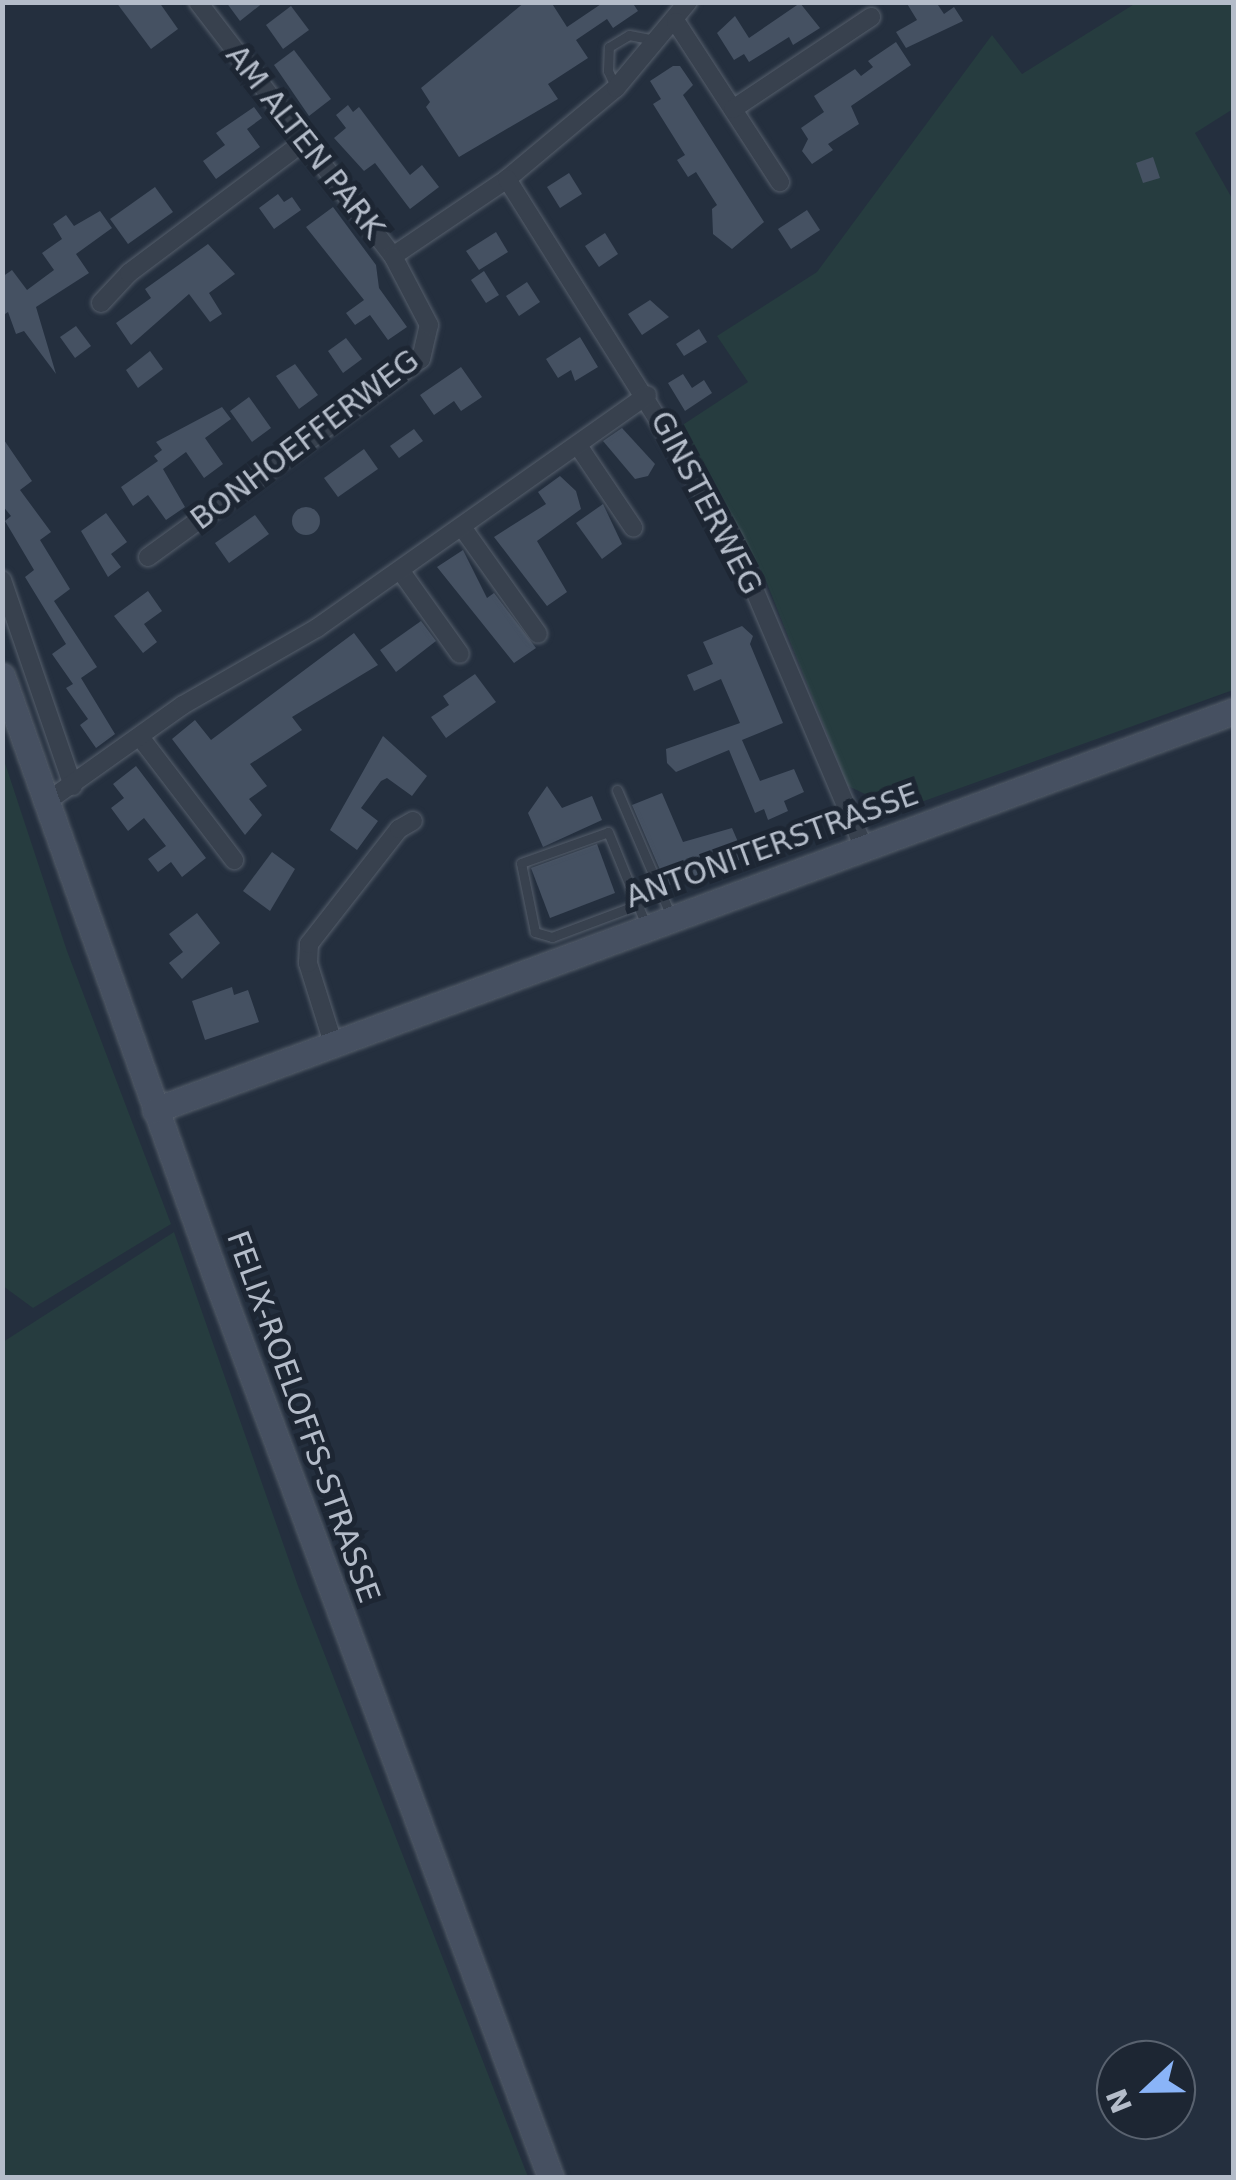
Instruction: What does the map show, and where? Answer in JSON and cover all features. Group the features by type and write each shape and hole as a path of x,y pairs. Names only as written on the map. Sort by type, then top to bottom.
{"street":[{"name":"AM ALTEN PARK","path":"198,2 393,256 507,179 616,88 676,22 688,2"},
{"path":"733,109 871,17"},
{"path":"676,22 780,182"},
{"path":"101,303 129,273 304,141"},
{"name":"GINSTERWEG","path":"507,179 647,395 732,537 864,848"},
{"name":"BONHOEFFERWEG","path":"148,557 421,359 429,325 393,256"},
{"path":"45,803 400,570 647,395"},
{"path":"578,447 633,527"},
{"path":"462,527 538,634"},
{"path":"400,570 460,654"},
{"path":"2,580 73,786"},
{"name":"FELIX-ROELOFFS-STRASSE","path":"2,676 155,1110 552,2178"},
{"name":"ANTONITERSTRASSE","path":"155,1110 333,1043 642,916 672,918 1234,711"},
{"path":"140,738 234,860"},
{"path":"333,1043 308,963 309,944 400,829 413,821"}],"lane":[{"path":"616,88 606,56 615,41 638,35 658,41"},
{"path":"617,790 672,918"},
{"path":"608,832 642,916 552,937 534,932 520,863 608,832"}],"green space":[{"path":"1136,3 1233,3 1233,109 1195,133 1233,200 1233,690 899,810 848,786 764,576 678,428 748,382 717,336 817,272 992,35 1022,74"},
{"path":"3,757 67,951 171,1224 33,1308 3,1286"},
{"path":"174,1232 298,1586 528,2177 3,2177 3,1342"}],"building":[{"path":"116,2 159,2 178,29 151,49"},
{"path":"226,2 264,2 240,21"},
{"path":"525,2 551,2 567,27 604,2 632,2 638,11 613,28 607,19 576,40 588,58 548,84 558,99 459,157 426,107 430,102 421,88"},
{"path":"906,2 936,2 944,14 954,7 963,21 906,48 896,32 917,20"},
{"path":"800,3 820,28 793,45 789,37 749,62 744,54 734,60 717,33 735,16 749,38"},
{"path":"291,6 309,30 283,49 266,25"},
{"path":"896,42 911,65 851,106 859,124 828,144 833,150 812,164 802,151 808,139 801,128 824,112 814,96 855,69 861,76 873,67 868,61"},
{"path":"294,50 331,99 309,116 274,65"},
{"path":"673,66 680,66 693,85 683,95 764,222 732,249 713,234 712,209 717,205 696,172 688,177 677,160 685,155 653,104 661,99 650,81"},
{"path":"348,105 353,112 359,107 410,175 422,165 439,187 410,209 375,163 364,171 334,138 346,128 336,115"},
{"path":"254,107 262,118 247,129 260,147 216,179 203,161 225,145 216,133"},
{"path":"1153,157 1160,178 1143,183 1136,163"},
{"path":"569,173 582,194 560,208 547,187"},
{"path":"155,187 173,212 128,244 110,219"},
{"path":"278,194 284,202 292,197 301,210 274,229 259,208"},
{"path":"333,207 376,265 379,288 407,327 388,340 370,315 355,325 346,313 364,300 306,227"},
{"path":"807,210 820,230 791,249 778,229"},
{"path":"100,211 112,228 76,254 89,273 36,307 56,374 24,331 16,334 8,312 2,316 2,277 12,270 27,290 54,270 42,253 62,239 53,224 66,215 74,226"},
{"path":"496,232 508,252 479,270 466,251"},
{"path":"605,233 618,254 599,267 585,246"},
{"path":"208,244 235,274 209,293 222,314 210,322 189,294 131,345 116,323 151,298 145,289"},
{"path":"484,271 499,295 486,303 471,280"},
{"path":"527,282 540,302 519,316 506,296"},
{"path":"650,300 669,317 642,335 628,314"},
{"path":"76,326 91,346 75,358 60,337"},
{"path":"699,329 707,342 684,356 676,344"},
{"path":"580,337 598,367 575,381 571,370 558,378 546,359"},
{"path":"346,338 362,359 343,373 328,351"},
{"path":"150,351 163,369 138,388 126,370"},
{"path":"295,364 318,395 299,409 276,376"},
{"path":"461,367 482,397 461,411 454,401 434,415 420,395"},
{"path":"683,374 692,388 704,380 712,393 685,411 668,383"},
{"path":"249,397 271,428 252,442 230,411"},
{"path":"222,407 231,419 205,438 223,464 204,478 186,452 163,469 185,507 166,520 148,495 133,506 121,487 158,461 154,456 162,450 156,442"},
{"path":"622,428 655,464 648,476 635,479 603,441"},
{"path":"414,429 423,441 399,458 390,446"},
{"path":"2,437 32,481 20,490 51,532 40,540 70,589 54,601 97,667 81,678 115,734 96,748 80,725 88,719 66,688 73,684 52,654 66,644 25,577 34,570 5,521 11,516 2,505"},
{"path":"364,449 378,469 338,497 324,478"},
{"path":"560,476 576,491 581,509 537,541 567,592 547,606 494,537 546,504 538,492"},
{"path":"603,504 622,544 602,559 576,523"},
{"path":"306,507 316,511 320,521 316,531 306,535 296,531 292,521 296,511"},
{"path":"106,513 127,542 111,554 121,567 108,577 81,531"},
{"path":"255,515 269,534 229,563 215,543"},
{"path":"463,550 487,598 494,593 536,648 514,663 437,567"},
{"path":"148,591 162,611 144,624 157,642 143,653 114,616"},
{"path":"421,621 436,641 396,672 380,650"},
{"path":"742,626 753,636 750,644 783,723 742,740 760,781 794,769 804,792 784,801 788,811 768,820 764,809 755,813 729,750 676,772 667,763 666,749 740,723 721,679 694,691 687,675 713,664 703,642"},
{"path":"354,633 378,665 292,717 302,730 250,764 267,786 249,799 262,815 245,835 172,739 195,720 211,740"},
{"path":"475,674 496,702 446,738 431,717 449,705 443,696"},
{"path":"383,736 427,776 412,796 387,778 381,781 361,808 378,821 357,850 330,830"},
{"path":"136,766 206,858 182,877 171,862 158,872 148,859 166,846 144,818 128,831 111,808 124,798 113,784"},
{"path":"547,786 562,808 592,796 602,820 543,847 528,813"},
{"path":"662,793 683,842 732,828 745,858 667,886 632,805"},
{"path":"597,844 615,893 550,918 531,868"},
{"path":"272,852 295,869 270,911 243,891"},
{"path":"197,913 220,943 182,979 169,963 183,952 169,934"},
{"path":"232,987 234,995 248,990 259,1022 205,1040 192,1001"}]}
